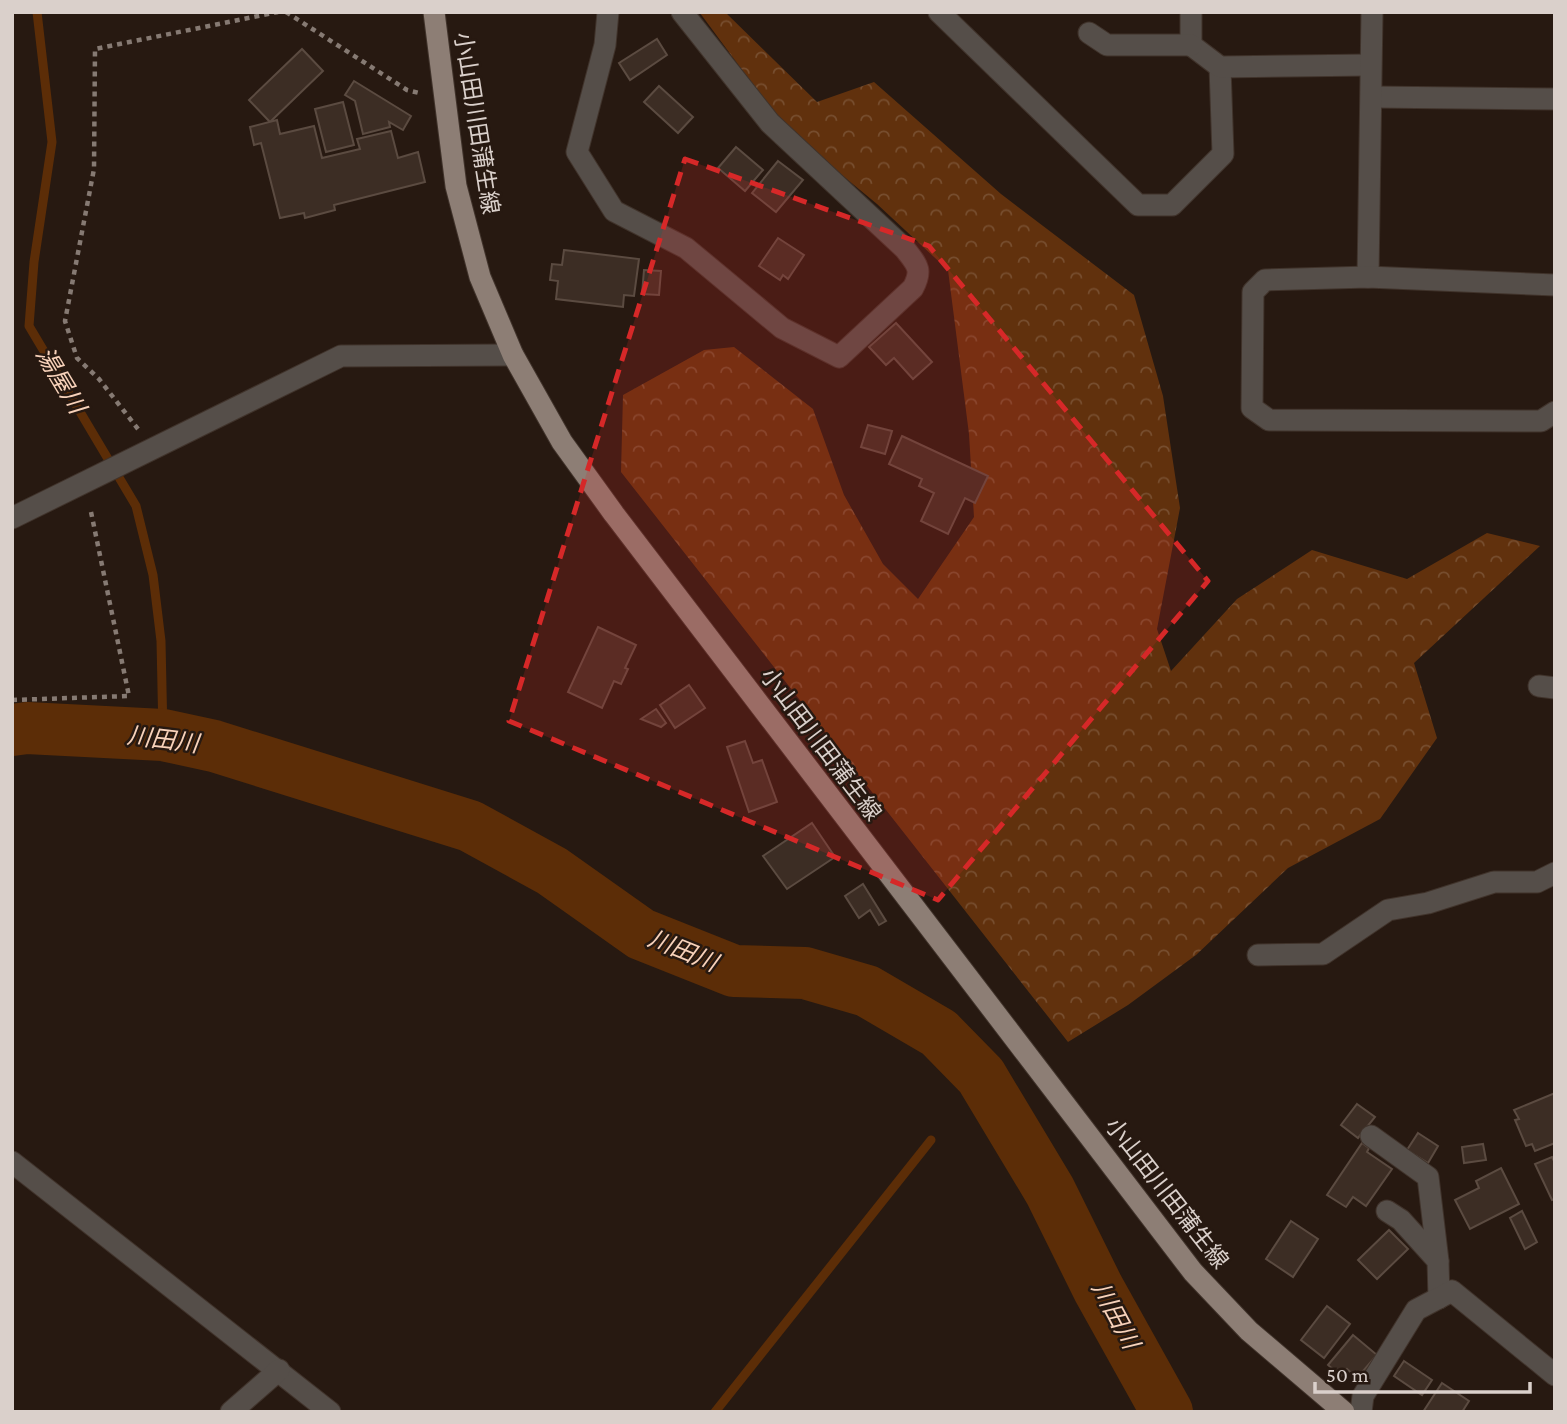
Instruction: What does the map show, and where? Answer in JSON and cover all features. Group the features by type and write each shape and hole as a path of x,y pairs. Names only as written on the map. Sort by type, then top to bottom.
{"main road":[{"name":"小山田川田蒲生線","path":"434,12 456,186 480,276 513,355 562,442 1175,1250 1249,1331 1344,1412"}],"street":[{"path":"608,12 605,46 577,152 614,211 686,248 782,328 839,357 913,288 919,276 917,265 905,249 770,123 682,12"},
{"path":"939,12 1139,205 1172,205 1223,154 1220,67"},
{"path":"1191,12 1191,45"},
{"path":"1368,277 1372,12"},
{"path":"1088,33 1107,45 1191,45 1220,67 1370,65"},
{"path":"1372,97 1555,99"},
{"path":"1555,285 1368,277 1265,279 1253,292 1252,408 1269,420 1541,421 1555,412"},
{"path":"12,518 341,356 513,355"},
{"path":"1258,955 1323,954 1388,910 1428,903 1494,882 1537,882 1555,873"},
{"path":"1371,1136 1428,1177 1438,1261 1439,1298"},
{"path":"12,1162 330,1412"},
{"path":"1387,1211 1401,1220 1438,1261"},
{"path":"1361,1412 1363,1396 1416,1310 1452,1291 1555,1375"},
{"path":"231,1412 279,1370"}],"path":[{"path":"152,449 99,379 77,358 65,321 94,169 95,49 278,12"},
{"path":"286,12 407,90 444,98"},
{"path":"12,700 130,696 85,482"}],"highlighted area":[{"path":"685,159 929,246 1208,581 938,900 509,721"}],"green space":[{"path":"725,12 817,102 874,82 1001,194 1134,295 1163,396 1180,508 1157,629 1171,671 1237,599 1312,550 1407,579 1487,533 1540,546 1414,663 1437,738 1380,819 1288,868 1196,955 1128,1005 1068,1042 621,472 623,395 704,350 734,347 813,409 844,495 883,564 918,599 974,517 969,434 948,270 877,204 785,128 700,13"}],"building":[{"path":"657,39 667,55 630,80 619,63"},
{"path":"302,49 323,71 270,122 249,100"},
{"path":"354,81 411,116 403,130 389,122 390,127 363,134 355,101 345,95"},
{"path":"659,86 693,117 678,133 644,102"},
{"path":"343,102 354,145 326,152 315,109"},
{"path":"277,120 280,134 314,126 322,158 360,149 357,139 391,131 398,158 418,152 425,182 334,205 335,210 305,218 304,213 280,218 261,143 254,145 250,127"},
{"path":"736,147 763,170 745,191 718,168"},
{"path":"778,161 803,180 776,212 752,193"},
{"path":"778,238 804,255 788,279 783,275 780,280 759,266"},
{"path":"564,250 639,259 634,296 624,295 623,307 556,299 558,281 550,280 552,264 562,265"},
{"path":"644,270 661,271 659,295 642,294"},
{"path":"896,323 932,362 913,379 894,358 886,365 869,347"},
{"path":"868,425 892,431 885,454 861,447"},
{"path":"902,436 988,476 975,503 965,498 948,534 921,521 934,493 919,486 922,479 889,464"},
{"path":"598,627 636,645 621,684 614,681 602,708 568,692"},
{"path":"689,685 705,708 675,728 660,705"},
{"path":"656,709 666,723 661,727 641,719"},
{"path":"745,741 753,763 762,760 777,802 749,812 727,747"},
{"path":"812,823 835,857 787,889 763,856"},
{"path":"863,884 886,921 879,925 870,910 859,918 845,896"},
{"path":"1555,1093 1555,1143 1535,1151 1532,1144 1526,1146 1515,1120 1519,1119 1514,1110"},
{"path":"1357,1104 1375,1117 1358,1138 1341,1125"},
{"path":"1418,1133 1438,1146 1428,1163 1407,1150"},
{"path":"1362,1143 1369,1148 1367,1152 1392,1169 1366,1206 1353,1197 1346,1207 1327,1195"},
{"path":"1483,1144 1486,1160 1464,1163 1462,1147"},
{"path":"1552,1157 1555,1163 1555,1199 1552,1200 1535,1164"},
{"path":"1501,1168 1519,1204 1470,1229 1455,1200 1479,1188 1476,1181"},
{"path":"1522,1211 1537,1242 1525,1249 1510,1218"},
{"path":"1291,1221 1318,1239 1293,1277 1266,1259"},
{"path":"1389,1230 1408,1249 1377,1279 1358,1260"},
{"path":"1327,1306 1350,1324 1324,1358 1301,1340"},
{"path":"1353,1335 1377,1355 1357,1378 1347,1369 1341,1376 1328,1365"},
{"path":"1404,1361 1432,1380 1422,1395 1394,1376"},
{"path":"1442,1383 1469,1401 1462,1412 1423,1412"}],"waterway":[{"name":"湯屋川","path":"37,12 52,142 34,262 29,326 136,506 153,575 161,641 163,735"},
{"name":"川田川","path":"12,730 27,728 163,735 214,746 470,826 552,871 641,934 734,971 805,973 867,991 939,1033 981,1076 1050,1191 1098,1288 1167,1412"},
{"path":"715,1412 931,1140"}]}
